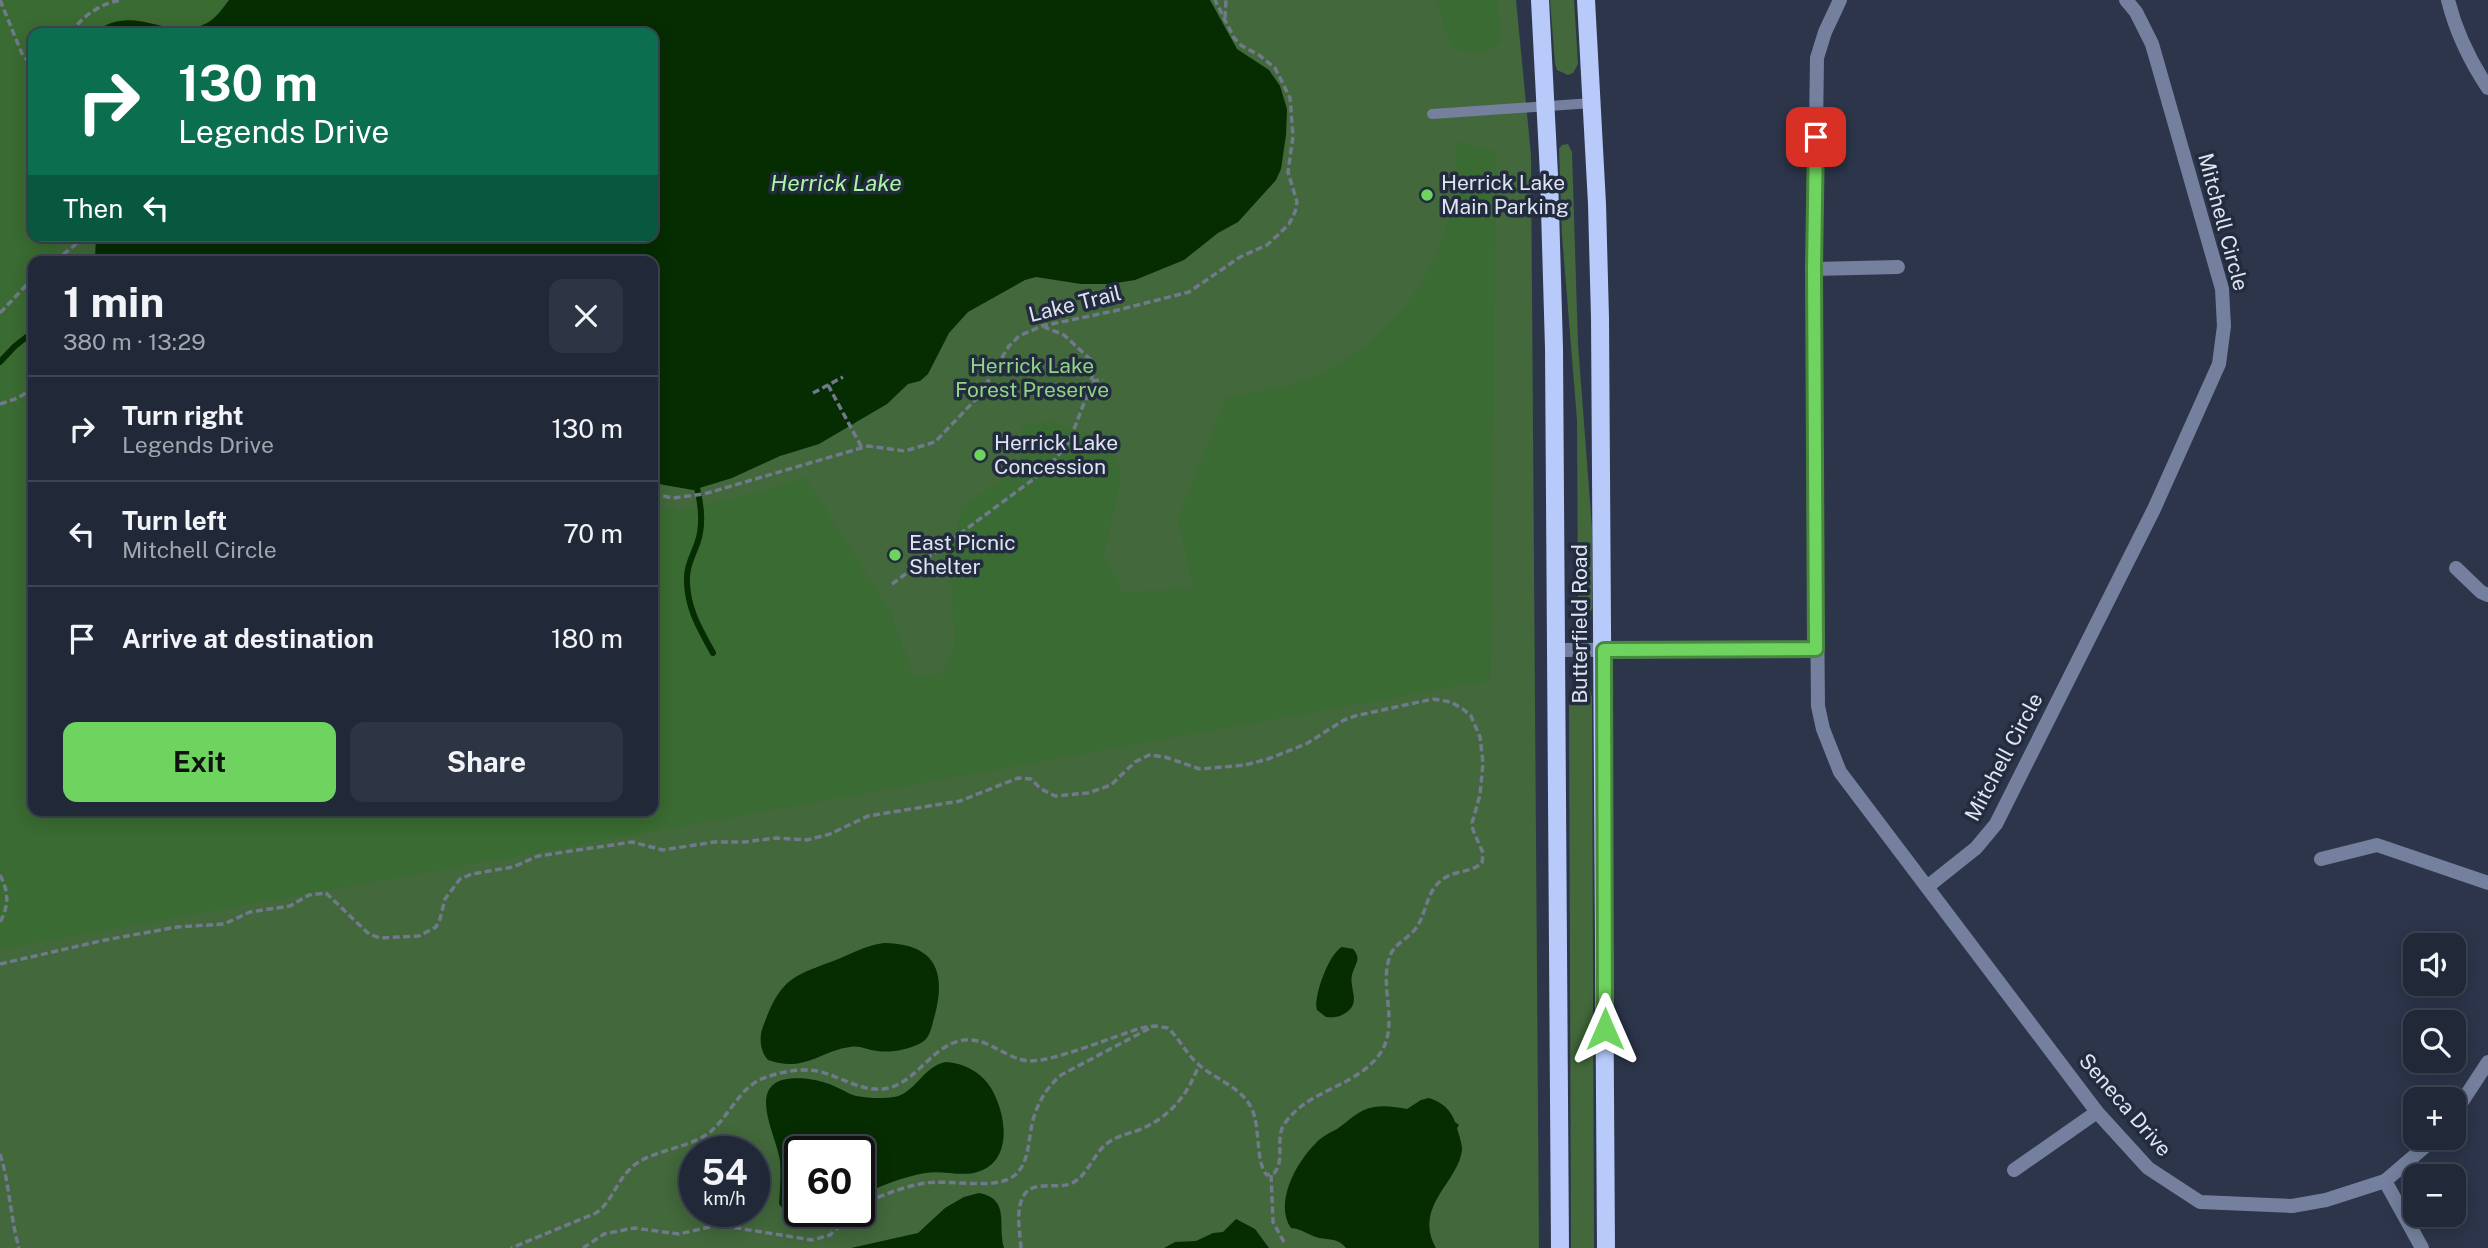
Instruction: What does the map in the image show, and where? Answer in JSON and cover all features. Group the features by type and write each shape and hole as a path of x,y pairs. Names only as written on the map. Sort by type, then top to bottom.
{"main road":[{"name":"Butterfield Road","path":"1539,0 1546,105 1555,348 1560,1248"},
{"name":"Butterfield Road","path":"1586,0 1601,318 1606,1248"}],"street":[{"path":"1840,0 1825,32 1817,58 1814,269 1818,706 1823,729 1840,772 1927,887"},
{"name":"Mitchell Circle","path":"1927,887 1976,848 1996,824 2154,509 2219,364 2224,326 2222,289 2151,44 2136,12 2126,0"},
{"path":"2448,0 2457,31 2488,88"},
{"path":"1814,269 1898,267"},
{"path":"2456,568 2481,592 2488,595"},
{"path":"1558,650 1816,649"},
{"path":"2321,859 2377,845 2488,883"},
{"name":"Seneca Drive","path":"1927,887 2097,1112 2148,1168 2200,1202 2292,1206 2326,1200 2385,1181 2421,1150"},
{"path":"2466,1096 2488,1062"},
{"path":"2014,1170 2097,1112"},
{"path":"2385,1181 2421,1248"}],"lane":[{"path":"1432,114 1592,103"}],"path":[{"path":"0,0 23,56 28,60"},
{"path":"74,28 78,22 111,1 122,0"},
{"name":"Lake Trail","path":"658,495 673,498 704,494 868,446 905,450 935,442 979,396 1009,346 1019,336 1042,326 1189,292 1240,257 1267,245 1289,224 1297,202 1288,172 1293,136 1290,97 1275,68 1259,55 1242,47 1224,20 1215,0"},
{"path":"1224,20 1226,0"},
{"path":"61,256 76,242"},
{"path":"0,313 28,283"},
{"path":"891,584 1035,478 1069,442 1092,387 1092,361 1064,335 1042,326"},
{"path":"813,393 843,377"},
{"path":"1092,381 1103,380"},
{"path":"828,385 862,448"},
{"path":"0,404 28,391"},
{"path":"0,964 177,927 224,924 250,912 290,906 309,895 326,894 359,927 380,938 419,936 436,927 444,899 460,879 472,874 513,867 538,856 632,842 663,850 714,842 776,838 807,840 830,834 868,816 960,801 1018,778 1031,779 1041,789 1055,796 1088,793 1111,785 1135,762 1149,755 1166,757 1200,769 1245,765 1306,744 1344,720 1421,701 1442,699 1451,702 1471,716 1477,726 1482,747 1480,795 1472,830 1483,853 1482,863 1471,870 1449,875 1434,888 1417,928 1395,947 1390,955 1390,1024 1384,1046 1354,1078 1315,1096 1291,1115 1282,1126 1278,1170 1271,1175 1265,1174 1263,1170 1257,1127 1246,1100 1234,1088 1199,1065 1168,1028 1155,1026 1032,1061 1015,1057 980,1041 957,1041 907,1079 885,1088 859,1087 805,1070 762,1078 744,1090 733,1107 708,1133 692,1143 635,1164 602,1209 511,1248"},
{"path":"0,875 8,898 7,908 0,922"},
{"path":"875,1201 904,1188 927,1183 1009,1179 1022,1166 1033,1119 1050,1085 1061,1075 1155,1026"},
{"path":"1021,1248 1019,1212 1026,1192 1036,1186 1057,1187 1073,1183 1080,1178 1105,1145 1149,1126 1179,1103 1199,1065"},
{"path":"0,1154 7,1180 12,1225 19,1248"},
{"path":"1271,1175 1273,1222 1285,1244"},
{"path":"583,1248 604,1234 634,1228 679,1234 714,1226 731,1227 812,1240 830,1235 838,1227"}],"green space":[{"name":"Herrick Lake Forest Preserve","path":"0,0 1516,0 1531,155 1539,1248 0,1248"},
{"path":"1550,0 1574,0 1578,64 1573,73 1568,75 1557,70 1555,64"},
{"path":"1568,144 1572,152 1578,344 1592,528 1592,609 1588,614 1578,608 1577,420 1562,235 1559,149"},
{"path":"1580,686 1590,691 1592,697 1594,1248 1571,1248 1569,697 1573,688"}],"shaded area":[{"path":"0,0 229,0 212,20 192,28 173,27 148,18 99,28 28,28 28,242 55,242 60,256 28,256 28,816 658,816 658,506 677,511 759,492 805,477 891,613 914,678 942,673 955,645 951,563 961,508 1018,468 1023,426 1053,421 1100,439 1122,470 1104,556 1123,592 1194,589 1178,519 1227,396 1283,387 1317,375 1365,346 1386,327 1421,283 1445,232 1452,199 1457,142 1496,152 1490,680 0,949"},
{"path":"1436,0 1497,0 1500,43 1479,54 1451,47"}],"water":[{"name":"Herrick Lake","path":"229,0 1210,0 1237,49 1269,70 1280,86 1287,109 1286,135 1281,169 1276,180 1238,222 1218,233 1184,260 1135,280 1110,284 1081,284 1036,277 1025,280 968,312 949,333 928,374 920,381 908,384 887,404 819,444 780,456 732,478 693,490 658,484 658,256 95,256 96,242 658,242 658,28 193,28 207,23"},
{"name":"Herrick Lake","path":"123,20 172,28 102,28"},
{"path":"884,943 916,949 926,955 938,974 938,1002 926,1039 914,1046 893,1051 853,1047 839,1049 802,1063 768,1060 761,1047 762,1028 785,985 814,968 863,948"},
{"path":"1342,947 1353,949 1357,956 1351,980 1353,1004 1342,1015 1326,1017 1317,1010 1317,996 1327,966"},
{"path":"946,1062 966,1066 991,1088 1001,1111 1004,1137 996,1160 987,1168 974,1173 931,1172 899,1179 875,1189 875,1136 784,1136 783,1209 779,1204 780,1161 766,1100 768,1091 774,1084 785,1079 807,1079 830,1084 856,1096 889,1098 908,1091 938,1065"},
{"path":"1429,1098 1445,1107 1459,1125 1457,1128 1462,1150 1459,1162 1433,1207 1430,1233 1436,1248 1346,1248 1337,1241 1291,1228 1286,1218 1286,1195 1295,1172 1317,1142 1369,1108 1386,1106 1407,1109"},
{"path":"979,1193 989,1196 999,1207 1004,1248 851,1248 918,1233 945,1208 964,1197"},
{"path":"1236,1219 1255,1229 1269,1248 1164,1248 1175,1242 1196,1241 1213,1233 1223,1232"}],"waterway":[{"path":"0,362 28,336"},
{"path":"697,488 701,528 688,568 687,588 694,616 713,653"}],"place":[{"name":"Herrick Lake Main Parking","path":"1427,195"},
{"name":"Herrick Lake Concession","path":"980,455"},
{"name":"East Picnic Shelter","path":"895,555"}],"route":[{"path":"1605,1029 1604,650 1816,649 1816,137"}]}
